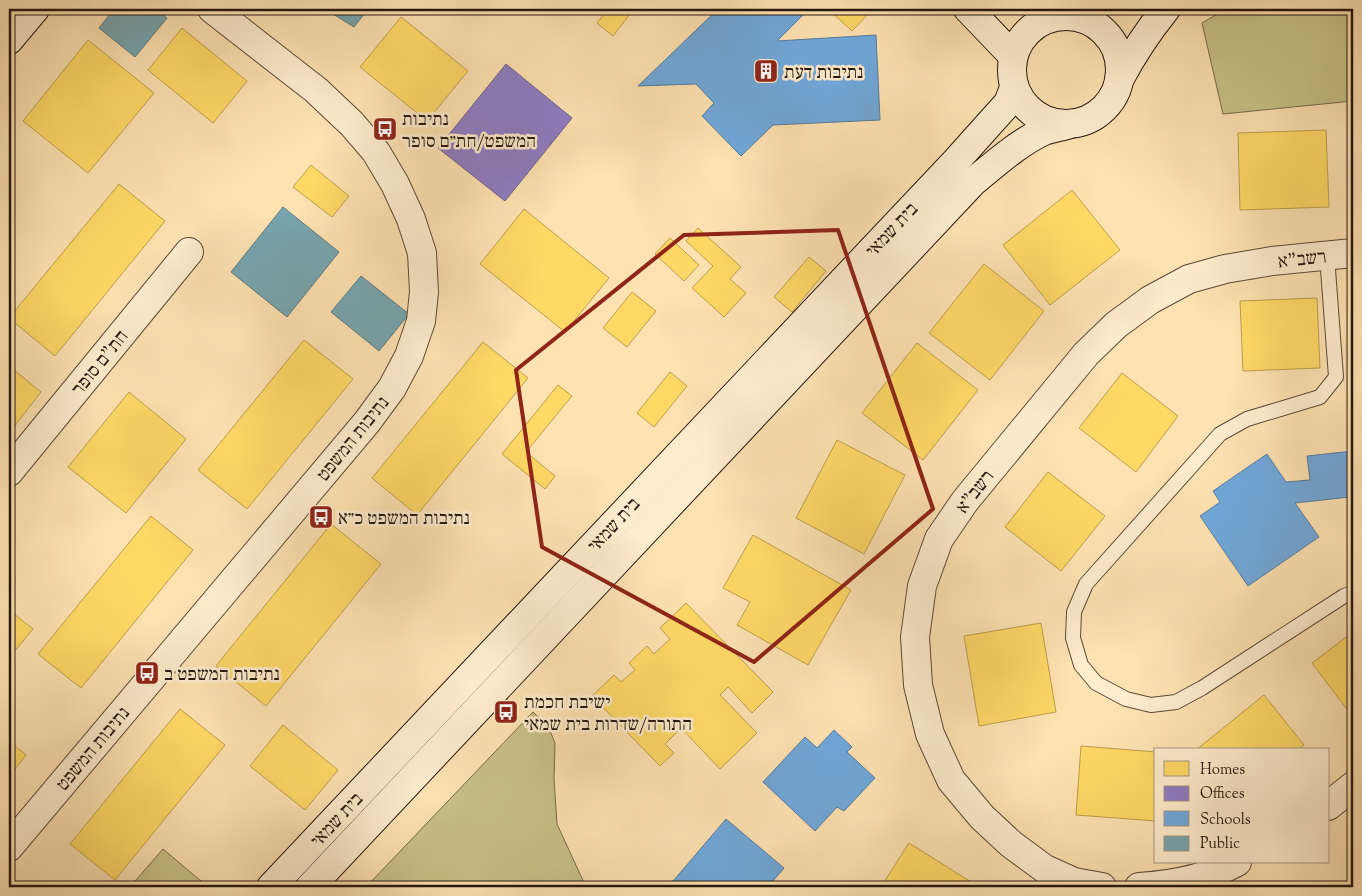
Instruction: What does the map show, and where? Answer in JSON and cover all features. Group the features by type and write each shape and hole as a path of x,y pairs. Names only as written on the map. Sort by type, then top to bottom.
{"street":[{"path":"9,40 35,9"},
{"name":"נתיבות המשפט","path":"9,848 367,422 392,388 409,356 421,321 424,292 422,253 411,219 396,184 376,152 352,124 316,90 212,9"},
{"path":"968,9 1014,56"},
{"path":"1119,80 1120,61 1113,44 1103,31 1071,13 1044,21 1030,29 1020,42 1014,56 1011,72 1014,88 1021,102 1032,113 1049,122 1067,125 1086,121 1101,112 1113,97 1132,54 1166,9"},
{"name":"בית שמאי","path":"271,887 956,161 1008,103 1014,88"},
{"name":"בית שמאי","path":"310,887 973,182 999,161 1044,131 1067,125"},
{"name":"חת\"ם סופר","path":"9,472 189,252"},
{"name":"רשב\"א","path":"1065,883 1011,844 982,817 950,780 930,734 918,685 915,636 922,586 939,538 965,501 1086,354 1116,325 1150,300 1189,279 1225,269 1272,261 1340,254"},
{"path":"1330,804 1353,786"},
{"path":"1139,887 1158,886 1196,878 1232,864"},
{"path":"1065,883 1102,887"}],"lane":[{"path":"1340,254 1336,377 1320,397 1247,419 1220,434 1086,584 1074,612 1073,638 1081,665 1096,683 1126,699 1151,705 1176,702 1202,688 1344,596 1353,593"}],"highlighted area":[{"path":"838,230 933,509 754,662 542,547 516,370 684,235"}],"shaded area":[{"path":"1226,9 1353,9 1353,101 1223,114 1202,23"},
{"path":"533,712 548,726 555,743 554,779 557,824 586,887 366,887"},
{"path":"163,849 208,887 130,887"}],"building: Homes":[{"path":"608,9 634,9 613,36 597,23"},
{"path":"828,9 873,9 852,31"},
{"path":"401,17 468,71 427,121 360,67"},
{"path":"182,28 247,81 213,123 148,70"},
{"path":"88,40 154,93 88,173 23,121"},
{"path":"1326,130 1329,207 1240,210 1238,133"},
{"path":"311,165 349,196 332,217 293,187"},
{"path":"119,184 165,221 55,356 9,318"},
{"path":"1072,190 1120,250 1050,305 1003,245"},
{"path":"524,209 609,278 565,332 480,264"},
{"path":"698,228 741,267 730,279 746,293 724,317 692,288 713,266 686,241"},
{"path":"670,238 699,265 684,281 655,254"},
{"path":"809,257 826,271 792,312 774,297"},
{"path":"984,264 1044,311 990,380 929,333"},
{"path":"632,292 656,311 627,347 603,328"},
{"path":"1317,298 1320,368 1243,371 1240,301"},
{"path":"304,340 353,379 247,509 198,470"},
{"path":"483,342 528,378 417,515 372,478"},
{"path":"917,343 978,390 923,460 862,413"},
{"path":"9,366 41,392 9,433"},
{"path":"670,372 687,386 654,427 637,413"},
{"path":"1122,373 1178,416 1136,472 1079,428"},
{"path":"558,385 572,396 526,452 555,476 545,489 502,454"},
{"path":"129,392 186,439 126,513 68,467"},
{"path":"837,440 905,475 864,554 796,518"},
{"path":"1048,472 1105,516 1061,571 1005,527"},
{"path":"151,516 193,550 81,688 38,654"},
{"path":"331,524 381,564 266,706 216,666"},
{"path":"753,535 851,590 808,665 737,625 750,602 723,588"},
{"path":"686,603 773,692 752,713 728,687 720,695 757,733 720,769 681,728 665,744 674,753 660,766 592,696 614,675 621,682 635,670 629,663 647,646 654,654 670,639 660,628"},
{"path":"9,610 33,629 9,658"},
{"path":"1041,623 1056,712 979,726 964,636"},
{"path":"1353,632 1353,715 1352,716 1312,663"},
{"path":"1264,695 1304,745 1300,748 1198,748"},
{"path":"180,709 225,745 115,880 70,844"},
{"path":"283,725 338,770 305,810 250,766"},
{"path":"9,741 26,755 9,777"},
{"path":"1081,746 1154,752 1154,821 1076,815"},
{"path":"909,843 979,887 881,887"}],"building: Offices":[{"path":"506,64 572,118 505,201 438,148"}],"building: Schools":[{"name":"נתיבות דעת","path":"718,9 799,9 804,14 777,41 876,35 880,120 773,125 741,156 702,116 714,103 696,84 638,86"},
{"path":"1353,451 1353,532 1350,497 1295,503 1319,537 1248,586 1200,516 1220,502 1213,491 1267,454 1286,482 1310,480 1307,456"},
{"path":"834,730 852,747 847,752 875,778 844,811 837,807 815,831 763,782 805,737 817,748"},
{"path":"726,819 784,868 768,887 668,887"},
{"path":"1330,882 1335,887 1307,887 1310,885"}],"building: Public":[{"path":"114,9 156,9 167,18 135,57 99,28"},
{"path":"325,9 368,9 354,27"},
{"path":"283,207 339,252 287,317 231,272"},
{"path":"361,276 409,314 379,351 331,312"}],"place":[{"name":"נתיבות דעת","path":"766,71"},
{"name":"נתיבות המשפט/חת״ם סופר","path":"385,129"},
{"name":"נתיבות המשפט כ״א","path":"321,517"},
{"name":"נתיבות המשפט ב","path":"147,673"},
{"name":"ישיבת חכמת התורה/שדרות בית שמאי","path":"506,712"}]}
